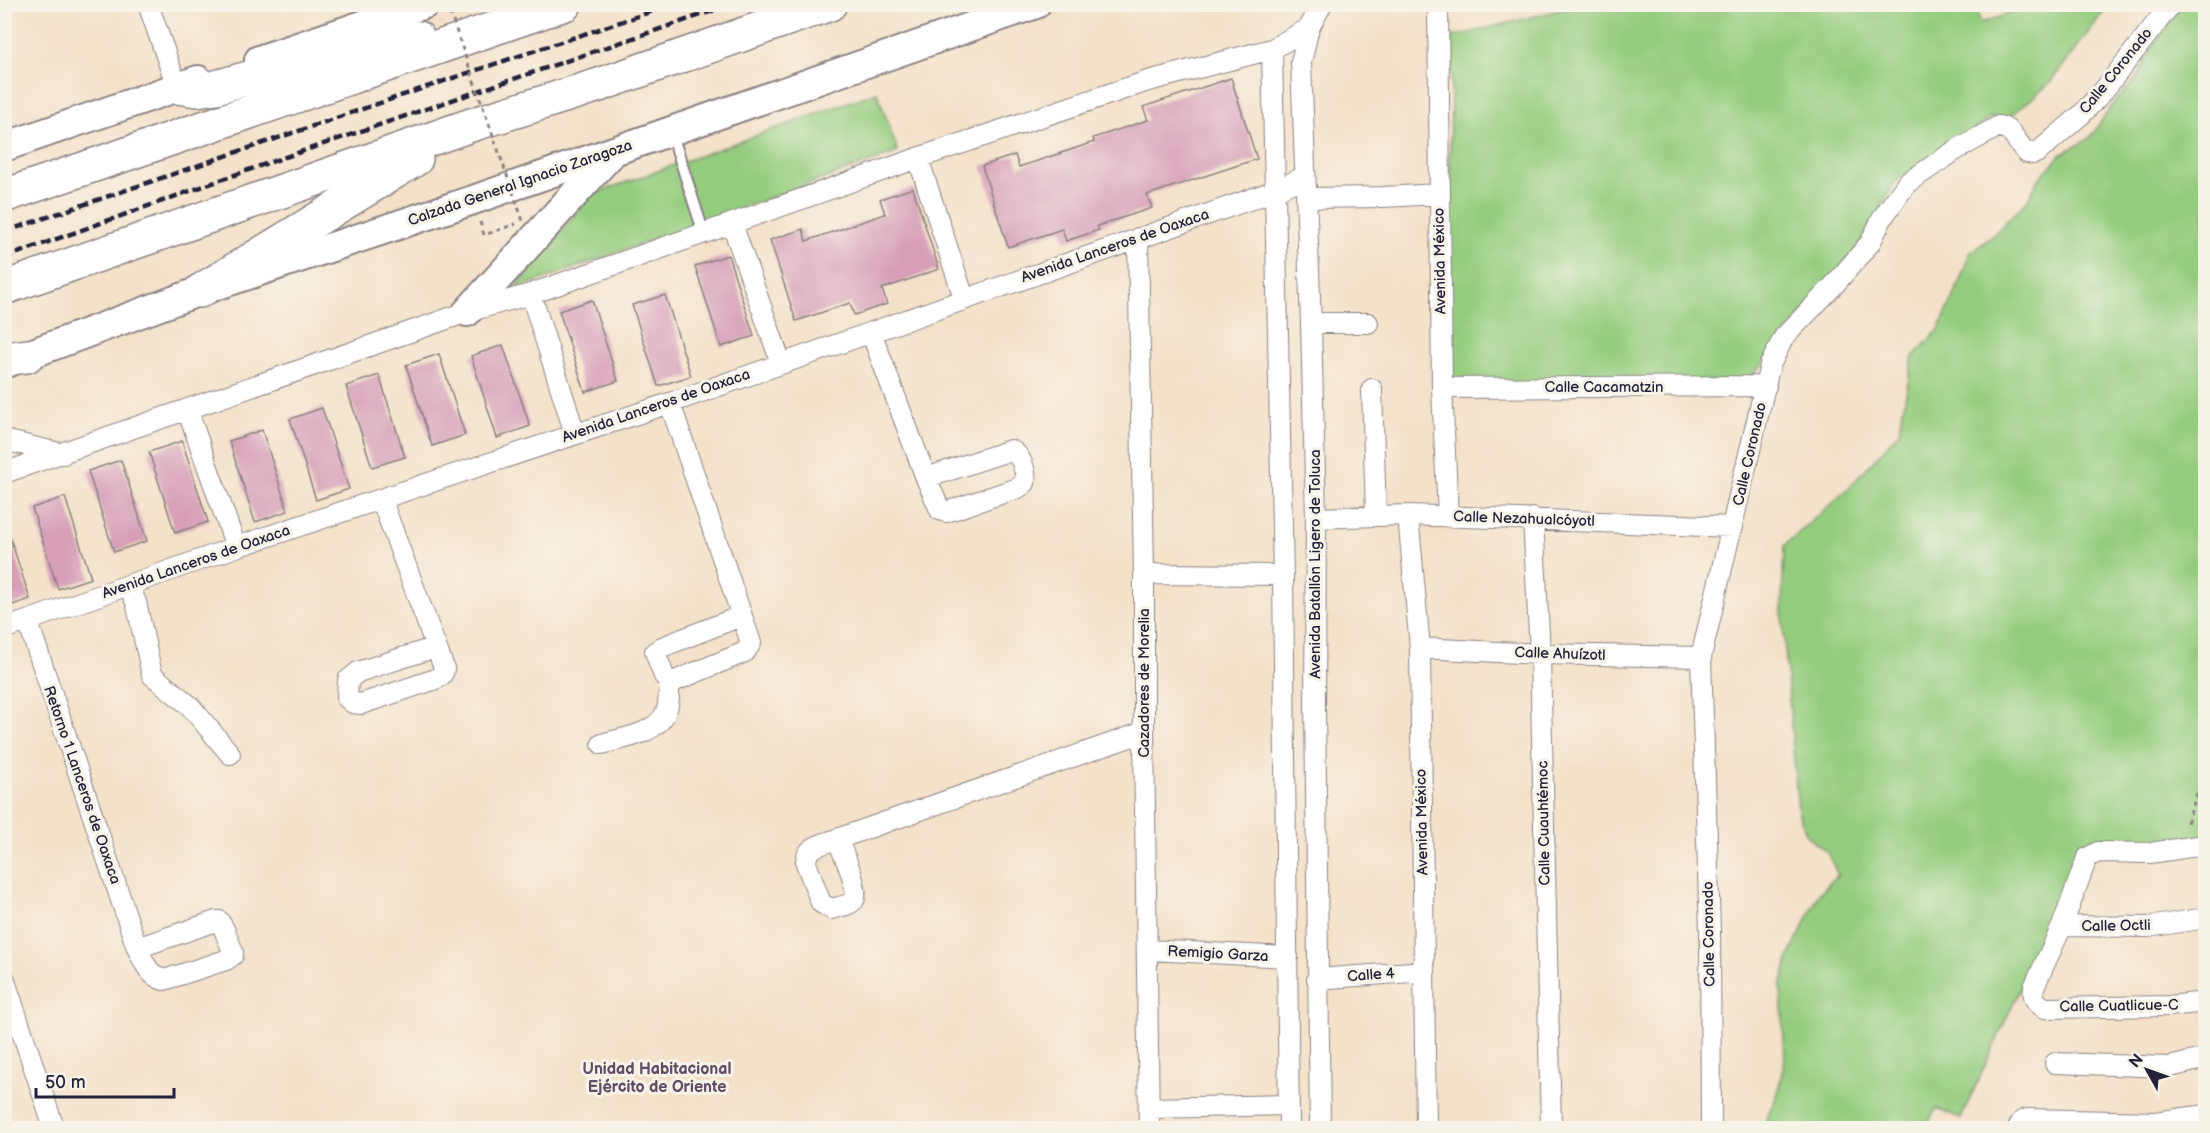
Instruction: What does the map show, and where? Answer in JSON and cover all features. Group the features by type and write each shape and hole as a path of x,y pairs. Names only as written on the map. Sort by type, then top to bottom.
{"highway":[{"path":"4,196 565,4"},
{"path":"4,288 471,125 599,85 830,4"},
{"path":"177,87 197,90 216,87 341,52 394,41 491,30"},
{"path":"200,291 471,125"}],"main road":[{"path":"4,147 425,4"},
{"name":"Calzada General Ignacio Zaragoza","path":"12,359 200,291 473,200 1036,4"},
{"path":"467,312 615,150"}],"street":[{"path":"148,4 177,87"},
{"name":"Avenida Batallón Ligero de Toluca","path":"1320,1128 1317,979 1316,518 1307,198 1300,62 1309,28 1322,4"},
{"name":"Avenida México","path":"1438,4 1442,388 1448,517"},
{"name":"Calle Coronado","path":"1711,1128 1710,931 1701,657 1770,365 1784,337 1835,284 1870,243 1883,217 1906,183 1956,150 1999,126 2005,127 2012,133 2027,153 2038,152 2082,114 2104,90 2171,4"},
{"path":"4,473 467,312 531,294 918,158 1148,81 1272,49 1309,28"},
{"name":"Avenida Batallón Ligero de Toluca","path":"1272,49 1283,575 1289,1128"},
{"path":"918,158 964,298"},
{"name":"Avenida Lanceros de Oaxaca","path":"4,629 236,547 670,403 1276,190 1305,176"},
{"path":"1307,198 1439,194"},
{"path":"732,224 781,363"},
{"name":"Cazadores de Morelia","path":"1138,238 1144,574 1149,1128"},
{"path":"531,294 575,434"},
{"path":"1311,323 1368,323"},
{"path":"871,332 926,478 942,512 946,513 1018,488 1026,480 1020,457 1011,450 926,478"},
{"name":"Calle Cacamatzin","path":"1442,388 1766,386"},
{"path":"1372,389 1376,515"},
{"path":"670,403 741,616 751,639 748,649 675,681 669,681 664,676 655,652 662,646 741,616"},
{"path":"187,409 236,547"},
{"path":"4,440 63,454"},
{"path":"383,499 444,668 442,675 438,678 361,704 353,703 347,698 348,680 358,672 436,647"},
{"name":"Avenida México","path":"1408,515 1420,648 1420,794 1425,971 1426,1128"},
{"name":"Calle Nezahualcóyotl","path":"1316,518 1408,515 1732,527"},
{"name":"Calle Cuauhtémoc","path":"1533,519 1540,654 1551,1128"},
{"path":"1144,574 1283,575"},
{"path":"129,586 136,602 152,675 190,706 230,754"},
{"name":"Retorno 1 Lanceros de Oaxaca","path":"28,622 137,948"},
{"name":"Calle Ahuízotl","path":"1420,648 1540,654 1701,657"},
{"path":"602,744 643,732 655,724 664,715 668,703 669,681"},
{"path":"837,839 1144,732"},
{"path":"2062,926 2084,862 2090,855 2098,852 2150,853 2205,847"},
{"name":"Calle Octli","path":"2062,926 2148,927 2205,918"},
{"name":"Calle Cuatlicue-C","path":"2062,926 2032,995 2045,1008 2168,1006 2205,1002"},
{"name":"Remigio Garza","path":"1148,950 1288,957"},
{"name":"Calle 4","path":"1317,979 1425,971"},
{"path":"4,978 54,1128"},
{"path":"2055,1063 2170,1067 2205,1058"},
{"path":"1149,1108 1289,1105"},
{"path":"2020,1125 2033,1118 2155,1122 2205,1115"}],"lane":[{"path":"671,131 704,234"}],"path":[{"path":"447,4 523,221 484,235"},
{"path":"2187,823 2200,784 2205,776"}],"green space":[{"path":"1584,4 1974,4 1981,23 2035,5 2109,5 2050,83 2006,120 1994,116 1896,181 1863,240 1748,381 1446,384 1452,37"},
{"path":"2181,5 2205,5 2205,838 2084,848 1961,1118 1936,1109 1925,1128 1762,1128 1777,1096 1785,1059 1781,986 1789,957 1819,894 1838,875 1827,852 1807,836 1798,811 1782,610 1784,546 1849,488 1899,432 1913,356 1938,331 1970,253 1991,237 2026,202 2039,179 2061,154 2089,139 2114,103 2136,79 2153,46"},
{"path":"877,92 898,152 513,290 591,195"}],"building":[{"path":"1231,78 1257,159 1147,195 1152,208 1097,226 1099,230 1066,241 1062,229 1008,247 982,166 1015,155 1019,167 1094,142 1093,138 1148,120 1143,107"},
{"path":"913,188 939,269 882,289 887,304 854,315 850,303 796,321 770,240 803,229 806,241 885,214 880,199"},
{"path":"728,255 754,336 721,347 695,266"},
{"path":"665,295 691,376 658,386 632,305"},
{"path":"592,300 618,381 585,392 559,311"},
{"path":"503,345 530,426 497,438 471,356"},
{"path":"439,354 465,435 432,446 406,365"},
{"path":"379,375 405,457 372,467 346,386"},
{"path":"322,408 349,489 316,500 290,419"},
{"path":"262,430 288,511 255,522 229,441"},
{"path":"182,441 208,522 175,533 149,452"},
{"path":"121,460 147,541 114,552 88,471"},
{"path":"65,497 91,578 58,589 32,508"},
{"path":"4,531 8,531 30,599 4,608"}],"railway":[{"path":"4,232 674,4"},
{"path":"4,258 265,164 733,4"}],"district":[{"name":"Unidad Habitacional Ejército de Oriente","path":"657,1078"}]}
